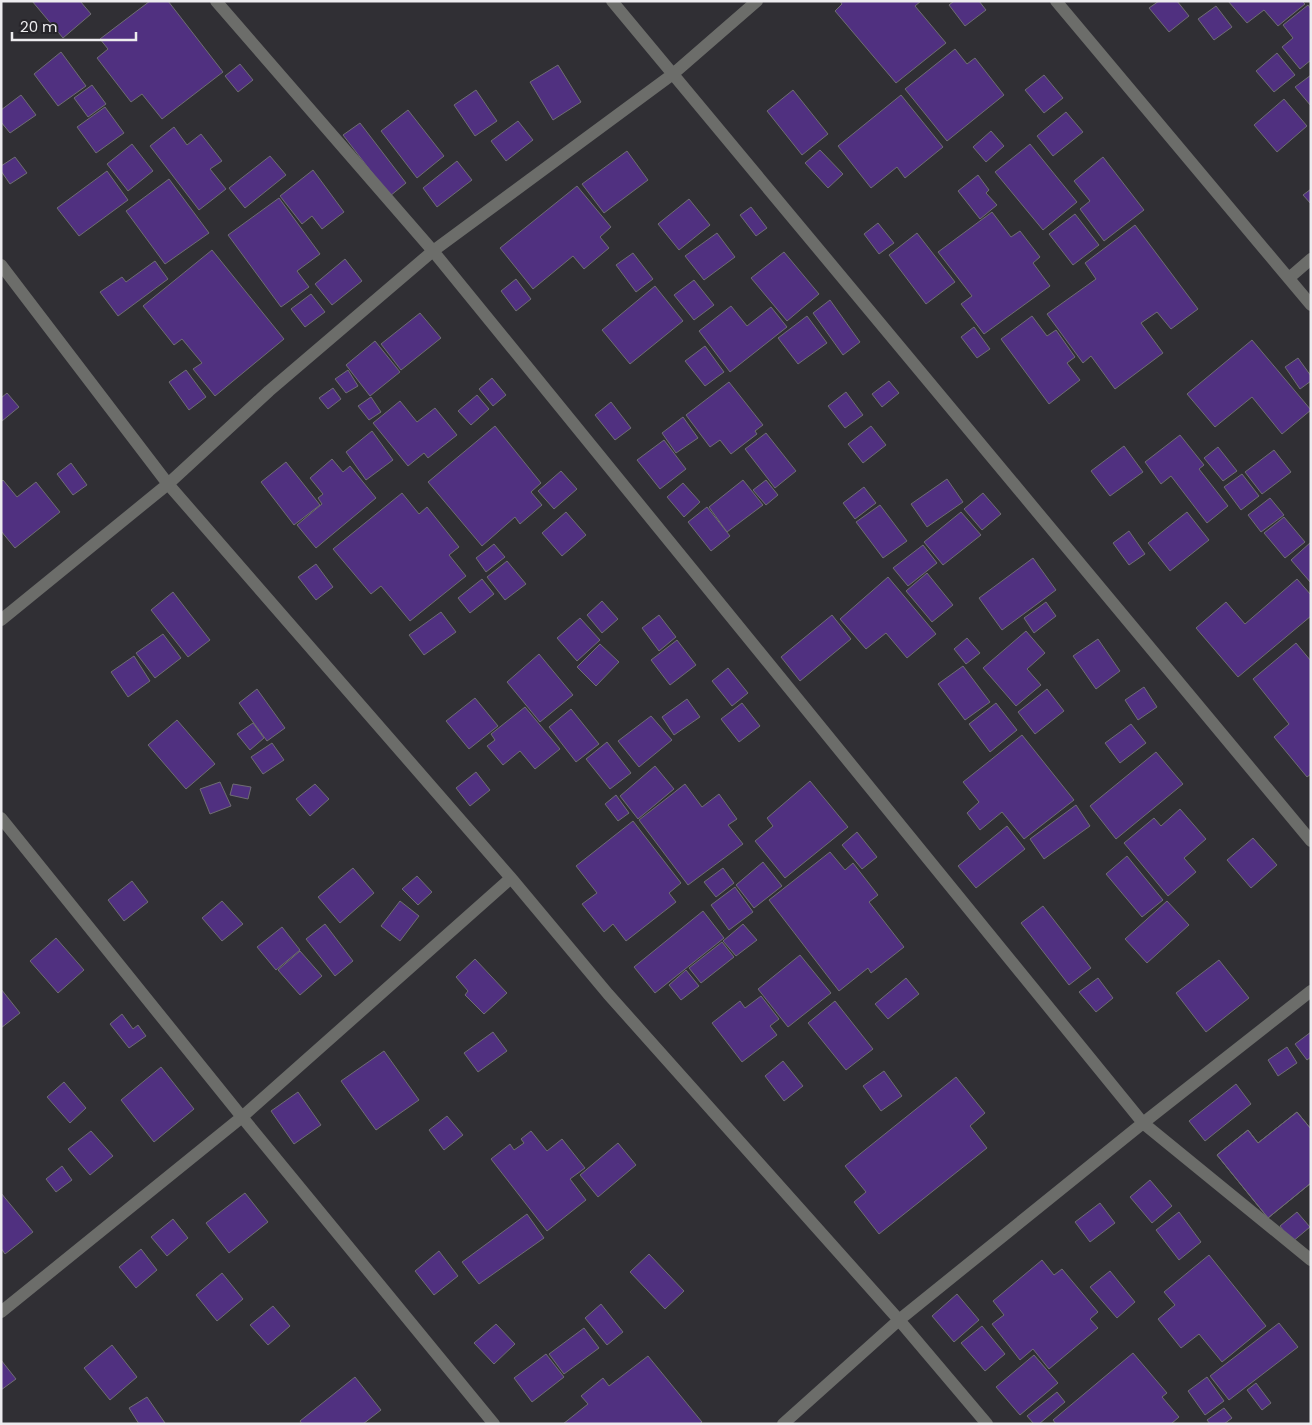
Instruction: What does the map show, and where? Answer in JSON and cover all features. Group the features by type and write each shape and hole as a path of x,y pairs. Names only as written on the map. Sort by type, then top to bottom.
{"street":[{"path":"216,1 433,251 1143,1123 1311,1260"},
{"path":"612,1 1311,841"},
{"path":"1,620 168,484 269,391 433,251 673,74 757,1"},
{"path":"1056,1 1311,305"},
{"path":"1288,278 1311,259"},
{"path":"1,265 168,484 511,878 608,994 899,1320 987,1424"},
{"path":"1,818 242,1117 494,1424"},
{"path":"1,1312 242,1117 511,878"},
{"path":"783,1424 899,1320 1143,1123 1311,991"}],"building":[{"path":"32,1 80,1 91,14 63,38"},
{"path":"150,1 168,1 223,72 162,119 142,94 131,102 97,58 108,49 100,39"},
{"path":"840,1 921,1 915,6 946,43 896,83 835,11 842,4"},
{"path":"954,1 979,1 986,10 965,26 949,5"},
{"path":"1159,1 1177,1 1189,16 1169,32 1149,8"},
{"path":"1228,1 1302,1 1305,4 1278,26 1264,10 1247,23"},
{"path":"1308,5 1311,9 1311,60 1300,69 1282,47 1293,38 1283,25"},
{"path":"1216,6 1232,27 1214,40 1198,19"},
{"path":"955,49 967,64 975,58 1004,95 947,141 905,89"},
{"path":"61,52 86,86 58,106 34,74"},
{"path":"1277,53 1295,75 1274,92 1256,71"},
{"path":"240,64 253,80 238,92 225,76"},
{"path":"558,65 581,102 553,120 530,82"},
{"path":"1044,75 1063,98 1044,113 1025,90"},
{"path":"1311,75 1311,106 1295,87"},
{"path":"92,85 106,104 88,117 74,98"},
{"path":"476,90 497,121 475,136 454,105"},
{"path":"793,90 828,134 802,155 767,111"},
{"path":"21,95 36,115 10,133 1,122 1,110"},
{"path":"901,95 943,147 905,178 897,167 871,188 838,146"},
{"path":"1284,99 1307,126 1277,152 1254,125"},
{"path":"105,107 124,133 96,153 77,127"},
{"path":"408,110 444,156 417,178 381,131"},
{"path":"1066,112 1083,132 1053,156 1037,136"},
{"path":"518,121 533,140 506,161 491,141"},
{"path":"360,123 406,183 390,196 343,135"},
{"path":"174,127 187,145 201,134 222,161 210,169 226,189 199,210 150,146"},
{"path":"991,131 1004,146 986,162 973,147"},
{"path":"132,144 153,171 128,191 107,164"},
{"path":"1030,144 1077,202 1043,230 995,172"},
{"path":"820,150 843,174 828,188 805,163"},
{"path":"627,151 648,180 604,213 582,184"},
{"path":"270,156 286,175 245,208 229,188"},
{"path":"15,157 27,173 10,184 1,171 1,166"},
{"path":"1103,157 1144,210 1104,241 1080,209 1090,201 1074,181"},
{"path":"457,161 472,180 437,207 423,188"},
{"path":"313,170 344,212 322,229 312,216 302,224 280,196"},
{"path":"107,171 128,200 79,236 57,208"},
{"path":"978,175 989,190 986,193 997,205 980,219 958,191"},
{"path":"169,179 209,233 165,264 126,211"},
{"path":"577,186 611,227 600,237 609,248 584,269 573,256 533,289 500,248"},
{"path":"1311,189 1311,204 1303,195"},
{"path":"279,198 320,254 297,271 309,287 281,307 228,235"},
{"path":"689,199 710,225 679,250 658,224"},
{"path":"751,207 767,228 756,236 740,215"},
{"path":"992,212 1011,237 1020,231 1040,257 1033,263 1050,286 984,334 961,304 972,296 938,252"},
{"path":"1075,214 1099,245 1073,265 1049,234"},
{"path":"878,223 894,243 879,254 864,234"},
{"path":"1135,225 1198,309 1171,329 1157,312 1141,323 1163,353 1115,389 1091,356 1083,363 1047,314 1096,279 1085,263"},
{"path":"717,233 735,257 704,280 685,256"},
{"path":"917,233 955,282 926,304 889,255"},
{"path":"212,250 284,339 215,396 193,369 202,363 182,339 174,345 143,306"},
{"path":"784,252 819,294 787,321 751,278"},
{"path":"633,253 653,279 636,292 616,265"},
{"path":"345,259 362,281 332,305 315,284"},
{"path":"155,261 168,279 118,316 100,292 122,277 126,282"},
{"path":"516,279 531,299 516,311 501,291"},
{"path":"694,280 714,305 694,320 674,295"},
{"path":"655,286 683,321 630,364 602,330"},
{"path":"311,294 325,312 305,327 291,309"},
{"path":"830,300 860,342 843,355 813,313"},
{"path":"731,306 747,326 771,307 787,327 730,372 699,331"},
{"path":"420,313 441,338 401,370 381,344"},
{"path":"807,316 827,343 798,364 778,338"},
{"path":"1032,316 1047,336 1056,330 1075,357 1067,363 1080,380 1049,404 1001,339"},
{"path":"974,327 990,349 977,358 961,337"},
{"path":"1252,340 1311,410 1282,434 1252,397 1215,427 1187,394"},
{"path":"375,341 400,372 370,396 346,365"},
{"path":"705,346 724,372 705,386 685,361"},
{"path":"1298,358 1311,376 1311,381 1300,389 1285,367"},
{"path":"186,370 206,397 189,410 169,382"},
{"path":"348,370 358,386 346,393 335,379"},
{"path":"492,378 506,395 493,406 479,389"},
{"path":"889,381 899,393 882,407 872,394"},
{"path":"729,382 763,425 755,431 757,434 731,454 720,440 710,447 686,415"},
{"path":"333,388 341,399 328,409 319,398"},
{"path":"846,392 863,415 845,428 828,406"},
{"path":"7,393 19,407 2,421 1,398"},
{"path":"477,395 489,409 471,425 458,411"},
{"path":"371,397 381,412 369,420 358,406"},
{"path":"400,401 417,422 435,408 457,435 428,458 424,453 408,466 373,423"},
{"path":"611,402 631,428 615,440 595,415"},
{"path":"683,417 698,438 676,453 662,433"},
{"path":"495,426 541,483 531,492 542,505 520,524 515,517 482,546 428,482"},
{"path":"871,426 886,445 863,463 848,444"},
{"path":"372,431 393,460 366,480 346,452"},
{"path":"766,433 796,471 775,488 745,449"},
{"path":"1180,435 1204,465 1199,469 1228,506 1207,523 1171,476 1161,484 1145,462"},
{"path":"664,440 686,469 660,489 637,460"},
{"path":"1124,446 1143,472 1110,496 1091,471"},
{"path":"1218,447 1237,471 1223,481 1204,458"},
{"path":"1274,450 1291,472 1262,494 1245,472"},
{"path":"332,459 343,472 350,466 376,498 316,548 297,525 322,504 318,498 323,494 310,478"},
{"path":"286,462 320,505 294,525 261,482"},
{"path":"71,463 87,485 73,495 57,474"},
{"path":"561,471 577,489 554,509 538,491"},
{"path":"1242,474 1259,496 1241,510 1224,487"},
{"path":"947,479 963,502 927,527 911,504"},
{"path":"3,480 17,497 36,482 60,512 15,548 1,531 1,482"},
{"path":"743,480 763,505 727,532 709,507"},
{"path":"766,480 778,495 766,505 753,490"},
{"path":"683,483 700,502 684,517 667,497"},
{"path":"864,487 876,503 855,519 843,503"},
{"path":"402,493 419,514 427,507 459,547 449,555 466,576 410,621 381,586 371,594 333,549"},
{"path":"983,493 1001,514 982,530 964,509"},
{"path":"1270,498 1284,515 1261,532 1248,515"},
{"path":"880,505 907,541 883,558 856,522"},
{"path":"707,507 730,536 711,551 688,522"},
{"path":"566,512 586,535 562,556 542,533"},
{"path":"961,512 981,535 943,565 924,542"},
{"path":"1187,512 1209,540 1170,571 1148,543"},
{"path":"1284,517 1305,542 1285,558 1264,533"},
{"path":"1129,531 1145,554 1129,565 1113,543"},
{"path":"1311,542 1311,583 1291,560"},
{"path":"494,544 505,557 486,572 476,558"},
{"path":"923,545 937,563 908,586 893,568"},
{"path":"1033,558 1056,590 1002,630 979,598"},
{"path":"507,561 526,584 505,600 487,577"},
{"path":"316,564 333,587 316,600 298,577"},
{"path":"927,573 953,605 932,622 906,591"},
{"path":"888,577 936,634 907,658 886,633 866,649 840,619"},
{"path":"482,579 494,594 470,613 458,598"},
{"path":"1297,579 1311,595 1311,616 1238,677 1196,628 1226,602 1245,624"},
{"path":"173,592 210,640 188,657 151,610"},
{"path":"602,601 618,619 602,633 587,615"},
{"path":"1046,602 1056,616 1034,633 1024,618"},
{"path":"441,612 456,632 424,655 409,635"},
{"path":"659,615 676,637 659,651 642,628"},
{"path":"832,615 851,639 800,681 781,657"},
{"path":"580,618 600,640 577,661 557,638"},
{"path":"1026,631 1045,653 1027,669 1041,685 1016,706 983,668"},
{"path":"163,634 181,658 155,678 136,653"},
{"path":"967,638 980,653 966,664 954,649"},
{"path":"1098,639 1120,671 1096,689 1073,656"},
{"path":"677,640 696,665 670,685 651,660"},
{"path":"1296,643 1311,661 1311,774 1307,777 1274,737 1289,724 1253,679"},
{"path":"600,644 619,662 596,686 577,667"},
{"path":"539,654 573,695 540,722 507,682"},
{"path":"134,656 150,681 128,697 111,672"},
{"path":"963,666 990,702 965,720 938,684"},
{"path":"728,668 748,693 732,706 712,681"},
{"path":"1144,687 1157,707 1138,720 1125,700"},
{"path":"257,689 285,728 267,741 239,703"},
{"path":"1047,689 1064,711 1035,734 1018,712"},
{"path":"475,698 498,726 469,749 446,721"},
{"path":"687,699 700,717 674,735 662,717"},
{"path":"742,703 760,726 739,742 721,719"},
{"path":"996,703 1017,730 990,752 969,724"},
{"path":"525,707 560,749 535,769 520,751 503,765 487,746 495,740 491,734"},
{"path":"571,709 599,744 576,762 549,727"},
{"path":"651,716 672,740 639,767 618,741"},
{"path":"177,720 215,764 186,789 148,745"},
{"path":"253,723 264,738 250,750 237,734"},
{"path":"1131,724 1146,743 1120,763 1105,743"},
{"path":"1022,735 1074,800 1024,839 1002,812 980,830 967,813 979,802 963,782"},
{"path":"607,742 631,773 610,789 586,759"},
{"path":"272,743 284,760 263,774 251,757"},
{"path":"1156,752 1183,784 1116,839 1090,806"},
{"path":"655,766 674,789 638,819 620,796"},
{"path":"476,772 490,790 470,806 456,788"},
{"path":"810,781 848,827 785,878 755,841 773,826 767,818"},
{"path":"220,782 231,806 210,814 200,789"},
{"path":"233,784 251,787 248,799 230,795"},
{"path":"315,784 329,799 310,816 296,799"},
{"path":"685,784 702,807 719,794 737,819 728,825 743,844 688,885 639,820"},
{"path":"616,795 629,813 618,821 605,804"},
{"path":"1076,805 1090,826 1044,859 1030,839"},
{"path":"1180,809 1206,839 1184,858 1196,872 1168,896 1124,843 1154,818 1161,826"},
{"path":"633,821 681,883 669,893 676,902 626,941 613,924 604,932 582,904 597,893 576,866"},
{"path":"1007,826 1025,849 976,888 958,866"},
{"path":"857,832 877,857 862,869 842,845"},
{"path":"1253,838 1277,865 1251,888 1227,860"},
{"path":"830,852 845,870 853,863 878,895 869,902 904,947 871,973 868,968 839,991 769,900"},
{"path":"1127,856 1163,900 1142,917 1106,874"},
{"path":"763,862 782,886 754,908 736,885"},
{"path":"353,868 374,893 340,923 318,897"},
{"path":"723,868 734,883 716,897 704,882"},
{"path":"417,876 432,892 418,905 402,889"},
{"path":"132,881 148,902 124,921 108,900"},
{"path":"735,887 753,912 729,930 711,905"},
{"path":"222,901 243,924 222,941 202,918"},
{"path":"400,901 419,916 400,941 381,926"},
{"path":"1167,901 1189,925 1147,963 1125,939"},
{"path":"1043,906 1091,968 1069,985 1021,923"},
{"path":"703,911 724,938 655,993 634,967"},
{"path":"325,924 353,961 335,976 306,939"},
{"path":"743,924 757,940 736,956 723,941"},
{"path":"282,927 300,950 276,970 257,947"},
{"path":"56,938 84,970 58,993 30,961"},
{"path":"722,942 734,957 701,983 689,968"},
{"path":"300,951 322,976 300,995 278,970"},
{"path":"800,955 831,993 788,1027 758,989"},
{"path":"475,959 507,993 484,1014 465,995 468,991 456,977"},
{"path":"1219,960 1249,998 1206,1032 1176,993"},
{"path":"686,970 699,986 681,1000 669,985"},
{"path":"906,978 919,994 888,1019 875,1004"},
{"path":"1098,978 1113,998 1096,1012 1079,992"},
{"path":"1,989 20,1013 1,1028"},
{"path":"761,996 779,1019 770,1026 777,1035 742,1062 712,1023 740,1001 745,1008"},
{"path":"835,1001 873,1049 846,1070 808,1023"},
{"path":"122,1014 133,1029 138,1025 146,1036 129,1048 110,1024"},
{"path":"493,1032 507,1051 478,1072 464,1053"},
{"path":"1311,1032 1311,1057 1307,1060 1295,1044"},
{"path":"1287,1047 1297,1063 1278,1076 1268,1060"},
{"path":"384,1051 419,1100 376,1130 341,1081"},
{"path":"783,1061 803,1086 784,1101 765,1076"},
{"path":"161,1067 194,1109 154,1142 121,1100"},
{"path":"884,1071 902,1096 881,1111 863,1086"},
{"path":"956,1077 985,1113 970,1126 987,1148 879,1234 854,1202 866,1192 845,1166"},
{"path":"64,1082 86,1108 70,1123 47,1097"},
{"path":"1236,1084 1251,1104 1205,1141 1189,1121"},
{"path":"298,1092 321,1125 294,1144 271,1111"},
{"path":"1297,1112 1311,1129 1311,1183 1268,1218 1217,1155 1248,1130 1258,1143"},
{"path":"1297,1112 1311,1129 1311,1183 1268,1218 1217,1155 1248,1130 1258,1143"},
{"path":"447,1116 463,1135 444,1150 429,1130"},
{"path":"91,1131 113,1156 90,1175 68,1149"},
{"path":"531,1131 547,1151 562,1139 585,1168 570,1179 586,1200 547,1231 491,1159 510,1144 514,1150 524,1143 521,1139"},
{"path":"618,1143 636,1165 598,1197 580,1175"},
{"path":"62,1166 72,1180 56,1192 46,1179"},
{"path":"1150,1180 1172,1206 1152,1223 1130,1197"},
{"path":"1,1193 33,1232 5,1254 1,1248"},
{"path":"245,1193 268,1222 229,1253 206,1223"},
{"path":"1100,1203 1115,1223 1090,1242 1075,1222"},
{"path":"1179,1212 1201,1242 1179,1260 1156,1230"},
{"path":"1297,1212 1310,1227 1292,1242 1280,1226"},
{"path":"527,1214 544,1238 479,1284 462,1262"},
{"path":"173,1219 188,1238 167,1256 151,1237"},
{"path":"141,1249 157,1270 136,1288 119,1267"},
{"path":"439,1251 458,1276 434,1295 415,1271"},
{"path":"649,1254 684,1291 665,1309 630,1272"},
{"path":"1209,1255 1266,1326 1222,1362 1199,1334 1181,1348 1158,1319 1175,1305 1164,1292"},
{"path":"1042,1260 1054,1275 1062,1269 1098,1312 1090,1319 1098,1328 1049,1369 1033,1349 1020,1360 992,1324 1004,1315 993,1301"},
{"path":"1110,1271 1135,1302 1117,1318 1090,1287"},
{"path":"222,1273 243,1299 217,1321 196,1295"},
{"path":"957,1294 979,1320 954,1342 932,1316"},
{"path":"601,1304 623,1332 607,1345 585,1318"},
{"path":"273,1306 290,1326 268,1345 250,1325"},
{"path":"1279,1323 1298,1347 1229,1400 1210,1376"},
{"path":"496,1324 515,1344 494,1364 474,1343"},
{"path":"982,1326 1005,1354 985,1371 961,1343"},
{"path":"584,1328 599,1348 564,1374 549,1354"},
{"path":"112,1345 137,1377 110,1400 84,1368"},
{"path":"1133,1353 1167,1393 1162,1397 1179,1417 1171,1424 1056,1424 1053,1420"},
{"path":"546,1354 564,1377 532,1402 514,1378"},
{"path":"1034,1355 1058,1383 1020,1415 996,1387"},
{"path":"648,1356 702,1422 699,1424 563,1424 588,1404 581,1396 603,1378 609,1386"},
{"path":"1,1360 16,1379 1,1390"},
{"path":"355,1377 381,1410 363,1424 302,1424 300,1421"},
{"path":"1207,1377 1224,1401 1205,1415 1188,1391"},
{"path":"1256,1383 1271,1403 1262,1410 1247,1390"},
{"path":"1057,1392 1065,1402 1039,1424 1034,1424 1027,1416"},
{"path":"147,1397 165,1423 139,1424 129,1408"},
{"path":"1224,1408 1232,1418 1224,1424 1210,1424 1207,1420"}]}
